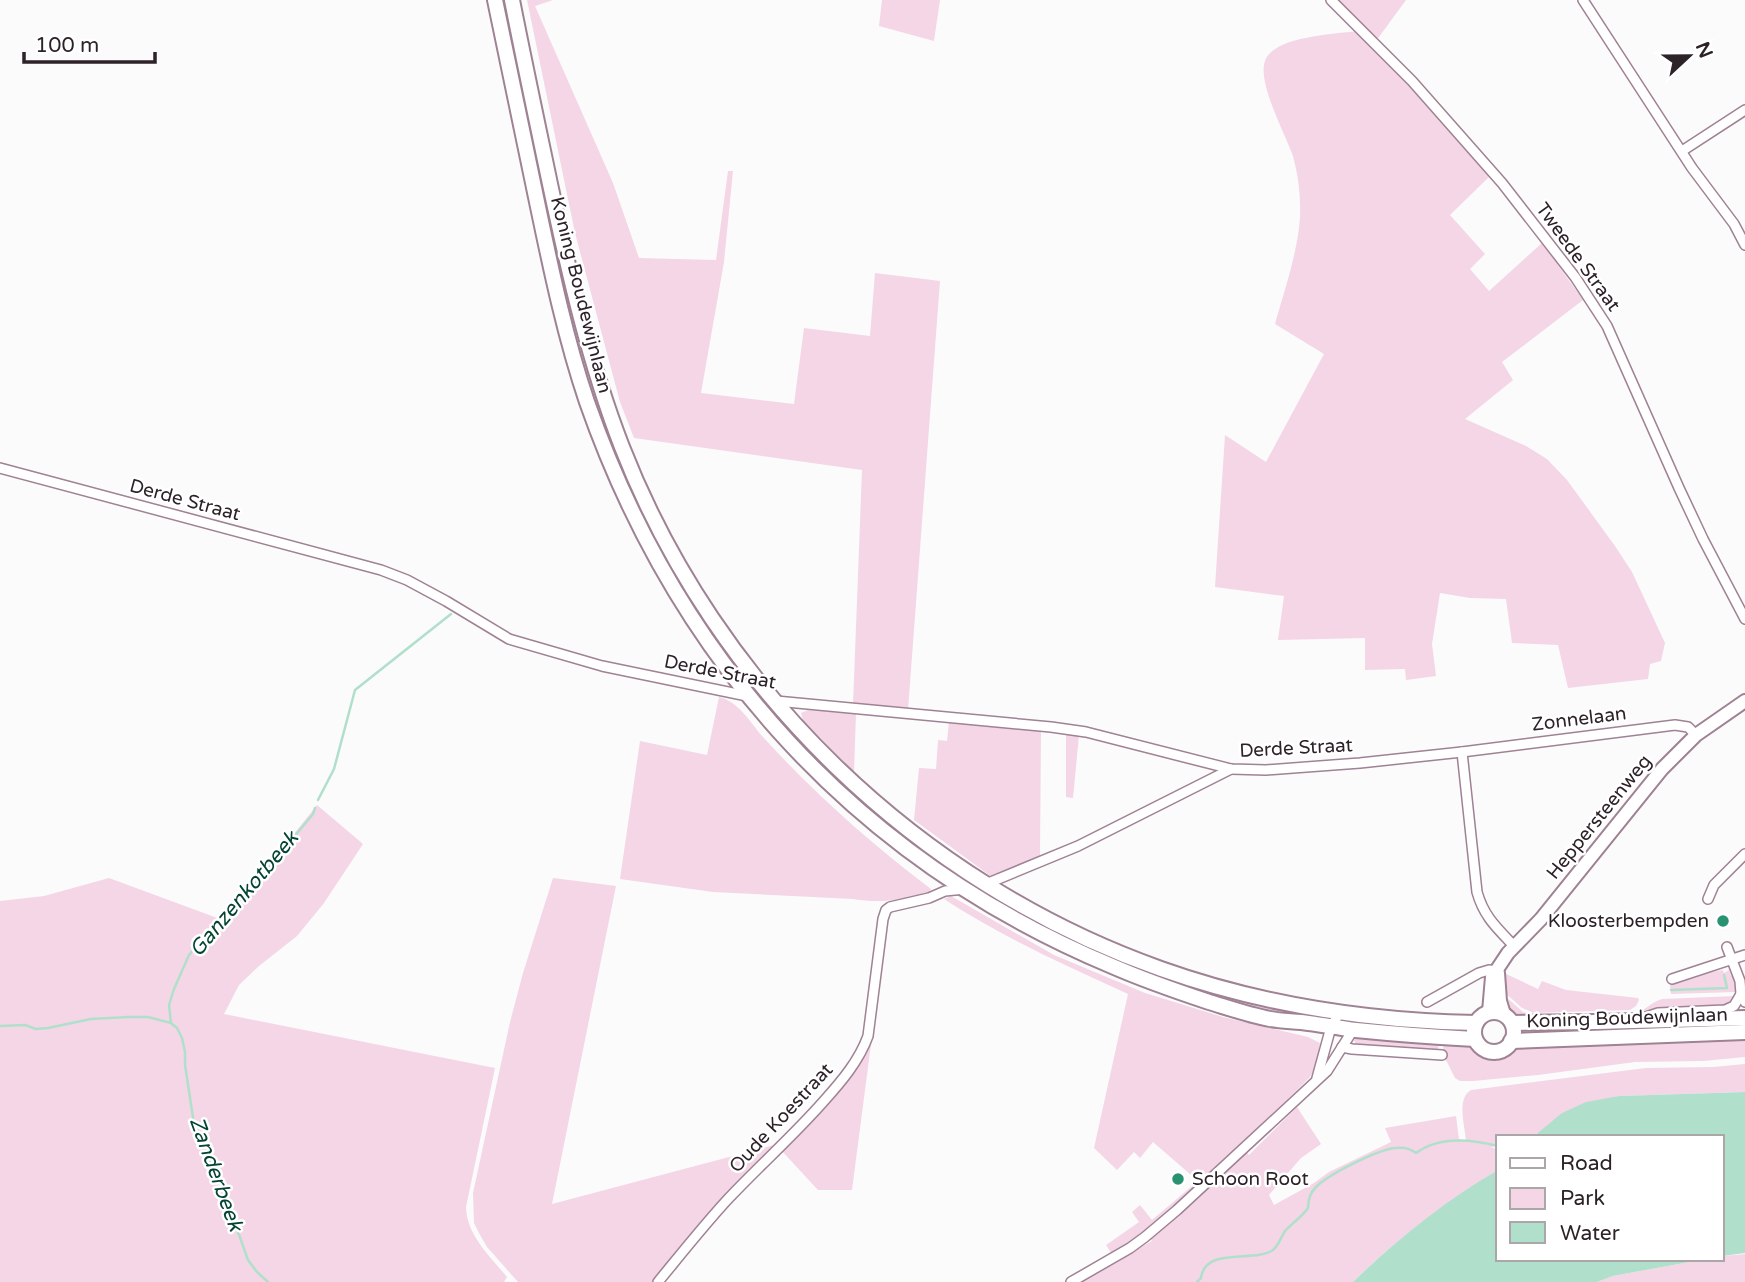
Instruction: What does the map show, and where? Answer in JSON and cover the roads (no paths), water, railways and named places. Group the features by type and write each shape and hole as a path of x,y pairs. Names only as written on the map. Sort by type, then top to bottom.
{"main road":[{"name":"Koning Boudewijnlaan","path":"495,0 548,256 587,401 609,460 668,582 700,632 747,696 791,745 839,793 906,848 963,890 1054,941 1157,985 1272,1020 1353,1030 1475,1039"},
{"name":"Koning Boudewijnlaan","path":"512,0 574,290 603,396 617,435 657,526 709,615 773,700 806,737 847,778 939,853 1028,909 1112,950 1161,969 1249,995 1386,1018 1476,1023"},
{"name":"Koning Boudewijnlaan","path":"1501,1016 1524,1024 1745,1018"},
{"path":"1501,1016 1514,1035 1511,1041 1503,1049 1492,1052 1482,1048 1475,1039 1476,1023 1479,1018 1501,1016"},
{"name":"Koning Boudewijnlaan","path":"1511,1041 1745,1032"}],"street":[{"name":"Tweede Straat","path":"1331,0 1412,81 1466,142 1502,183 1575,277 1607,326 1703,539 1745,619"},
{"path":"1588,2 1682,151 1734,224 1745,245"},
{"path":"1682,151 1745,110"},
{"name":"Derde Straat","path":"0,468 381,570 407,580 446,601 509,639 602,666 747,696 1086,732 1231,769 1266,770 1462,752"},
{"name":"Heppersteenweg","path":"1497,971 1503,960 1541,919 1662,769 1696,735 1745,701"},
{"name":"Zonnelaan","path":"1462,752 1675,725 1688,727 1696,735"},
{"path":"1462,752 1477,892 1488,919 1515,947"},
{"name":"Oude Koestraat","path":"658,1282 729,1199 796,1133 856,1062 868,1036 886,910 945,891 986,884 1078,846 1231,769"},
{"path":"1708,899 1714,885 1745,854"},
{"path":"1726,1010 1743,998 1727,947"},
{"path":"1672,979 1733,964 1745,955"},
{"path":"1427,1002 1481,972 1497,971 1501,1016"},
{"path":"1639,1021 1658,1013 1745,1009"},
{"path":"1316,1080 1331,1027 1340,1012"},
{"path":"1070,1282 1130,1248 1177,1210 1327,1071 1353,1030"},
{"path":"1342,1047 1441,1055"}],"water":[{"path":"1745,1092 1745,1253 1724,1256 1724,1135 1535,1135 1562,1113 1586,1102 1619,1096"},
{"path":"1496,1171 1496,1261 1695,1261 1613,1276 1597,1282 1353,1282 1422,1222"}],"waterway":[{"name":"Ganzenkotbeek","path":"318,800 334,769 355,690 451,614"},
{"name":"Ganzenkotbeek","path":"171,1023 169,1005 189,955 245,896 313,814 315,808"},
{"path":"1671,990 1727,988 1724,975"},
{"name":"Zanderbeek","path":"0,1026 25,1025 36,1029 91,1019 148,1017 171,1023 177,1028 185,1052 194,1124 225,1195 248,1260 268,1282"},
{"name":"Zanderbeek","path":"1197,1282 1211,1262 1265,1254 1273,1250 1285,1231 1308,1208 1316,1187 1342,1169 1366,1158 1395,1148 1406,1148 1416,1153 1445,1141 1496,1146"}],"place":[{"name":"Kloosterbempden","path":"1723,921"},
{"name":"Schoon Root","path":"1178,1179"}]}
